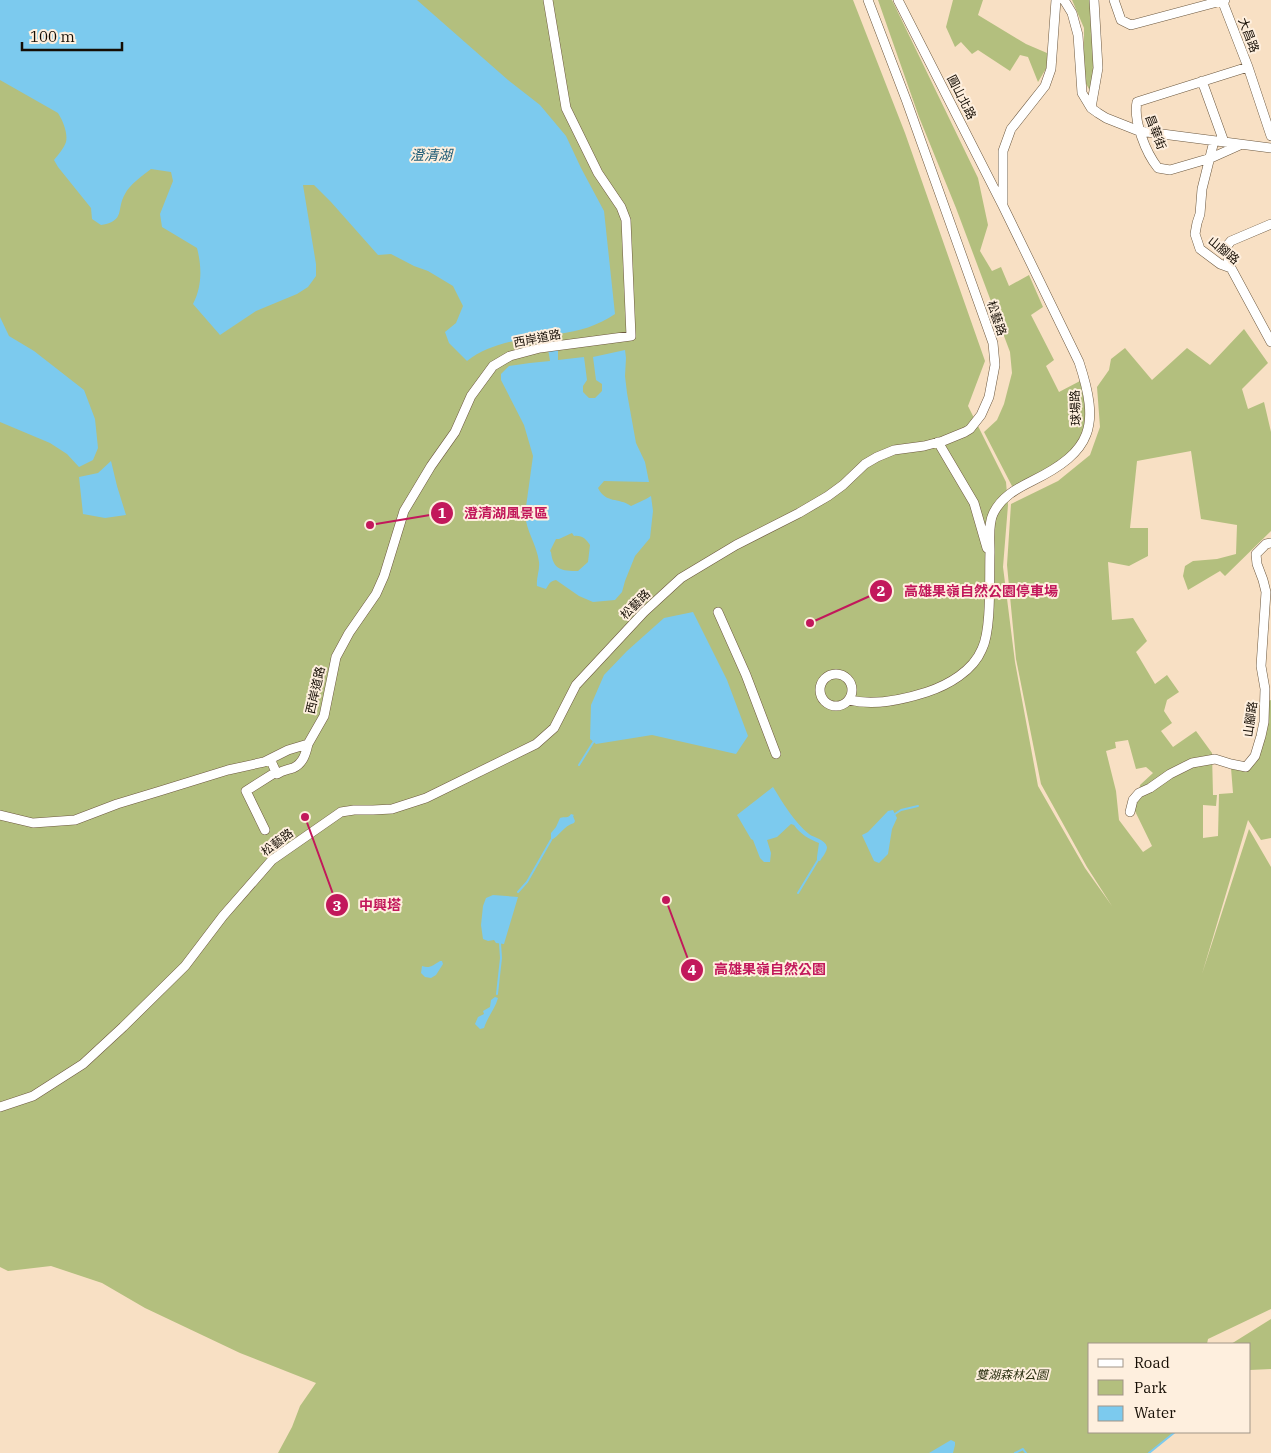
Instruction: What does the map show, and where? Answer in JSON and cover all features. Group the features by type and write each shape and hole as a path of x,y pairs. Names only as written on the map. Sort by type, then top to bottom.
{"street":[{"name":"西岸道路","path":"265,830 246,791 276,772 277,774 298,765 305,756 308,744 324,716 336,657 349,632 376,594 384,576 404,510 455,432 471,396 493,366 510,356 540,348 631,336 626,220 621,207 598,174 566,108 548,0"},
{"name":"松藝路","path":"0,1107 33,1096 83,1064 185,966 223,916 272,860 341,812 392,809 426,798 536,744 554,728 576,685 644,612 680,578 736,545 800,513 828,496 865,464 877,457 894,450 924,446 957,435 970,429 981,415 989,398 995,364 993,343 907,102 868,0"},
{"name":"圓山北路","path":"898,0 1003,206"},
{"name":"球場路","path":"849,700 876,703 934,690 965,672 975,661 982,650 986,637 992,517 996,507 1011,493 1050,472 1068,459 1083,443 1088,433 1090,419 1087,386 1079,362 1003,206 1003,151 1011,129 1045,86 1052,69 1056,0"},
{"path":"1064,0 1072,13 1078,34 1082,93 1091,108 1106,118 1139,130 1271,148"},
{"path":"1091,108 1098,68 1094,0"},
{"path":"1114,0 1121,20 1131,25 1223,0"},
{"name":"大昌路","path":"1223,0 1271,136"},
{"name":"昌華街","path":"1241,144 1211,158 1170,170 1158,168 1139,130 1135,112 1137,102 1248,67"},
{"path":"1202,81 1224,142"},
{"name":"山腳路","path":"1214,140 1202,190 1200,214 1195,234 1200,250 1220,264 1232,268 1271,342"},
{"path":"1232,268 1226,246 1231,241 1271,224"},
{"path":"907,448 957,435"},
{"path":"938,442 974,504 990,558"},
{"name":"山腳路","path":"1130,812 1133,800 1138,793 1150,788 1192,762 1215,759 1246,767 1255,756 1264,722 1265,689 1260,666 1266,592 1257,564 1256,554 1266,544 1271,543"},
{"path":"718,612 746,675 776,754"},
{"path":"0,816 33,823 75,820 160,790 270,759 288,750 308,744"},
{"path":"270,759 276,772"}],"green space":[{"name":"雙湖森林公園","path":"0,0 853,0 905,133 985,361 968,406 1006,482 1008,505 1003,567 1015,662 1038,786 1085,868 1112,906 1087,867 1041,784 1016,659 1007,565 1011,504 1058,481 1090,455 1100,427 1097,387 1109,370 1111,359 1125,348 1152,380 1187,348 1210,365 1244,329 1268,363 1242,389 1248,409 1264,402 1271,432 1271,531 1225,576 1220,571 1188,590 1183,576 1185,566 1193,561 1217,559 1236,554 1237,525 1201,519 1191,451 1137,461 1130,528 1148,528 1148,556 1129,566 1108,562 1112,620 1133,618 1147,641 1136,652 1155,684 1167,675 1179,692 1167,700 1164,711 1172,723 1161,731 1173,747 1196,731 1212,753 1213,795 1217,795 1216,806 1203,805 1203,838 1218,836 1219,794 1233,793 1231,768 1248,769 1268,701 1271,700 1271,838 1261,840 1248,820 1202,974 1249,829 1271,867 1271,1309 1208,1339 1207,1343 1088,1343 1088,1433 1174,1433 1149,1453 278,1453 292,1427 300,1406 316,1383 240,1353 145,1308 102,1283 51,1266 8,1271 0,1267","holes":["1128,740 1136,769 1146,767 1153,773 1140,785 1139,792 1186,765 1184,761 1187,766 1137,796 1134,809 1152,846 1143,852 1119,820 1116,791 1106,751 1116,748 1115,742"]},
{"path":"878,0 892,0 978,178 988,225 980,251 992,271 1001,267 1009,286 1029,275 1043,307 1031,315 1054,360 1046,366 1059,392 1080,381 1086,415 1078,441 1060,460 1013,488 984,432 997,420 1004,404 1012,373 1010,352 956,208 919,117"},
{"path":"953,0 983,0 978,15 1026,44 1047,53 1047,67 1038,82 1028,57 1020,55 1010,71 978,50 972,54 961,42 955,47 946,27"},
{"path":"1072,0 1090,0 1096,68 1091,88 1089,89 1084,80 1084,28"},
{"path":"1271,1319 1271,1369 1251,1370 1251,1343 1233,1343"}],"water":[{"name":"澄清湖","path":"0,0 417,0 508,80 540,105 566,136 604,211 615,314 602,322 588,327 558,334 558,360 584,357 587,380 583,386 583,392 589,398 595,398 602,391 602,384 596,380 593,357 625,350 627,393 636,443 645,462 649,482 604,481 598,488 605,496 631,506 651,496 653,511 650,538 635,556 622,592 615,600 593,602 579,596 556,580 551,582 546,589 537,586 539,562 525,514 533,456 524,425 501,380 501,374 509,366 550,361 546,336 495,346 467,361 449,343 445,332 456,323 463,306 453,286 428,271 391,254 378,255 314,185 303,185 316,264 316,276 308,287 297,294 256,311 220,335 193,304 198,291 200,277 200,262 197,248 162,227 160,214 173,181 171,172 151,169 144,174 127,191 122,199 119,214 114,221 101,225 92,219 91,208 54,160 66,142 65,127 58,113 0,80","holes":["572,533 574,536 584,538 590,545 588,562 578,571 563,570 556,566 550,551 556,539"]},
{"path":"0,317 9,336 34,351 84,390 95,419 98,448 93,460 79,467 67,454 50,443 0,422"},
{"path":"111,461 126,515 105,518 83,514 79,477 98,473"},
{"path":"693,612 727,680 748,736 736,754 652,735 596,744 590,739 591,705 604,675 627,651 664,618"},
{"path":"773,787 798,824 809,834 826,844 826,851 820,861 817,860 819,843 805,836 791,824 777,837 767,840 771,853 770,862 764,862 760,858 753,840 737,815"},
{"path":"893,810 897,818 892,829 888,854 879,863 874,861 862,835 868,832 888,811"},
{"path":"571,814 574,815 574,823 567,826 551,840 551,833 560,818 568,817"},
{"path":"493,895 518,897 504,944 496,943 494,940 488,941 483,939 481,925 483,906 486,898"},
{"path":"440,961 443,964 436,975 431,978 425,977 421,973 422,966 429,967"},
{"path":"495,997 498,998 495,1006 484,1028 480,1029 475,1024 478,1017 484,1014 483,1011 490,1007 491,1000"},
{"path":"951,1440 955,1442 953,1453 929,1453"}],"waterway":[{"path":"579,765 594,741"},
{"path":"895,814 901,810 918,806"},
{"path":"518,892 527,882 551,840"},
{"path":"798,893 818,860"},
{"path":"497,994 501,958 500,943"},
{"path":"1149,1453 1174,1433"},
{"path":"1015,1453 1023,1449 1026,1453"}],"place":[{"name":"澄清湖風景區","path":"370,525"},
{"name":"高雄果嶺自然公園停車場","path":"810,623"},
{"name":"中興塔","path":"305,817"},
{"name":"高雄果嶺自然公園","path":"666,900"}]}
